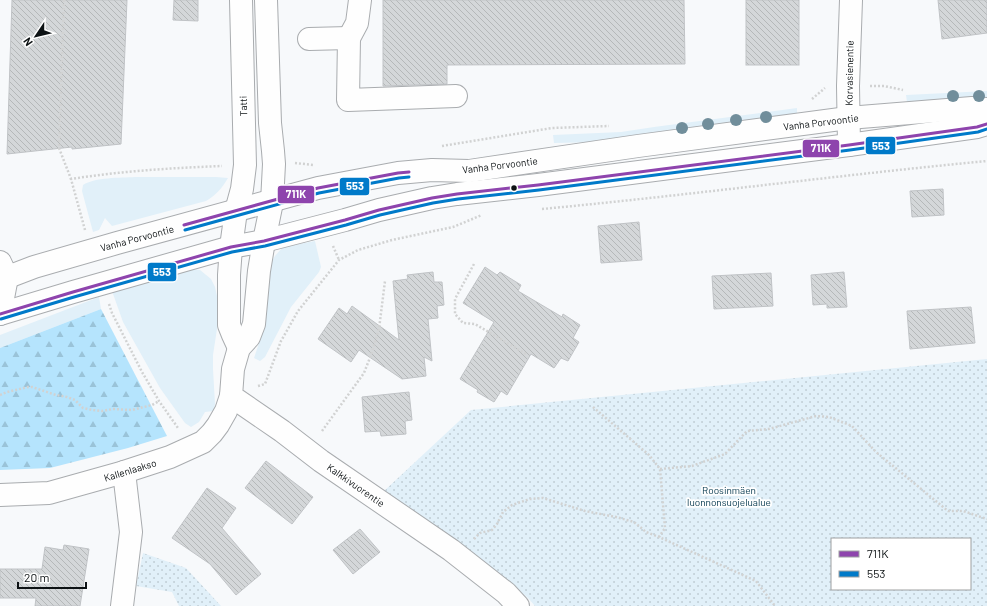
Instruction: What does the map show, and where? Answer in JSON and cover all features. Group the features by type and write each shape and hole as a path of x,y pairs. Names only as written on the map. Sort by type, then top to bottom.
{"main road":[{"name":"Tatti","path":"236,211 242,189 245,165 241,0"},
{"path":"231,396 233,370 239,348 249,337 254,324 259,271 272,202 274,164 270,123 266,0"},
{"path":"360,0 357,23 349,38 348,100 456,96"},
{"name":"Korvasienentie","path":"849,145 850,0"},
{"path":"309,39 349,38"},
{"name":"Vanha Porvoontie","path":"2,273 34,267 318,188 398,173 432,170 469,171 615,149 848,118 972,108 987,109"},
{"path":"2,273 0,314 230,247 264,241 333,224 378,210 457,194 531,186 849,145 977,127 987,124"},
{"path":"236,211 230,247 230,325 239,348"},
{"name":"Kallenlaakso","path":"0,496 49,493 124,472 170,457 191,448 203,442 212,433 226,411 231,396"},
{"name":"Kalkkivuorentie","path":"231,396 282,431 321,461 451,550 506,593 518,606"},
{"path":"122,606 131,532 124,472"}],"path":[{"path":"64,0 59,148 71,179 86,234"},
{"path":"538,210 854,174 987,161"},
{"path":"274,164 291,162 315,165"},
{"path":"71,179 116,173 245,165"},
{"path":"231,396 265,384 281,341 298,311 339,260 358,250 392,240 453,227 483,215"},
{"path":"330,240 339,260"},
{"path":"474,264 455,299 455,314 463,323 475,324 526,354"},
{"path":"322,431 364,373 372,356 379,329 385,281"},
{"path":"108,302 115,320 142,372 159,401 191,448"},
{"path":"0,395 7,392 32,387 75,400 83,408 102,411 132,410 152,405 159,401"},
{"path":"593,408 650,455 660,469 665,528 659,537"},
{"path":"660,469 692,466 725,454 747,431 769,428 816,416 829,417 852,426 876,452 948,511 963,511 987,520"},
{"path":"472,540 480,533 492,530 503,512 512,505 543,498 585,511 634,522 646,532 756,581 775,606"}],"green space":[{"path":"987,91 986,100 907,102 906,95"},
{"path":"797,108 797,115 600,142 554,143 553,135 621,132"},
{"path":"135,177 228,178 219,191 206,201 112,226 105,218 99,230 93,232 82,191 83,185 88,182 101,179"},
{"path":"315,241 321,267 319,272 291,307 265,357 260,361 254,358 264,324 270,264 283,247"},
{"path":"191,269 200,270 211,279 217,296 219,316 213,355 214,411 205,412 199,422 191,427 185,423 160,388 123,322 112,291"},
{"path":"99,297 101,309 0,348 0,335"},
{"path":"101,309 167,436 128,448 50,468 0,470 0,348"},
{"name":"Roosinmäen luonnonsuojelualue","path":"987,359 987,606 535,606 511,583 383,492 471,410"},
{"path":"143,553 186,568 221,606 179,606 172,592 136,586"}],"building":[{"path":"12,0 127,0 121,144 72,149 72,147 7,154"},
{"path":"174,0 198,0 198,21 173,20"},
{"path":"383,0 684,0 685,64 447,65 447,84 383,86"},
{"path":"746,0 799,0 799,65 746,65"},
{"path":"938,0 987,0 987,33 942,39"},
{"path":"943,189 944,215 912,217 910,191"},
{"path":"639,222 642,260 601,263 598,226"},
{"path":"485,267 497,275 500,272 521,285 518,291 562,317 563,314 580,325 573,338 579,342 568,361 561,358 554,368 531,354 507,395 501,391 494,402 477,392 478,390 460,379 494,322 463,303"},
{"path":"433,272 434,282 442,282 444,305 437,306 438,318 428,319 432,361 424,357 426,376 402,379 359,350 351,362 318,339 339,308 347,314 352,306 399,340 393,281 408,279 407,275"},
{"path":"844,272 847,307 827,308 827,304 813,305 811,275"},
{"path":"771,273 773,306 714,309 712,276"},
{"path":"971,307 975,343 910,349 907,311"},
{"path":"409,392 412,420 405,421 406,434 381,436 380,431 365,432 362,397"},
{"path":"266,461 313,497 292,524 245,488"},
{"path":"207,488 236,508 222,528 261,574 236,595 210,564 172,538"},
{"path":"360,529 380,552 353,574 333,550"},
{"path":"64,545 89,549 80,606 35,606 36,598 0,598 0,569 42,569 45,547 63,550"}],"transit line":[{"name":"711K","path":"0,314 231,247 264,241 379,210 432,198 849,145 977,127 987,124"},
{"name":"553","path":"1,319 232,252 265,246 380,215 433,203 850,150 978,132 987,129"},
{"name":"711K","path":"184,225 318,188 409,172"},
{"name":"553","path":"185,230 319,193 409,177"}]}
